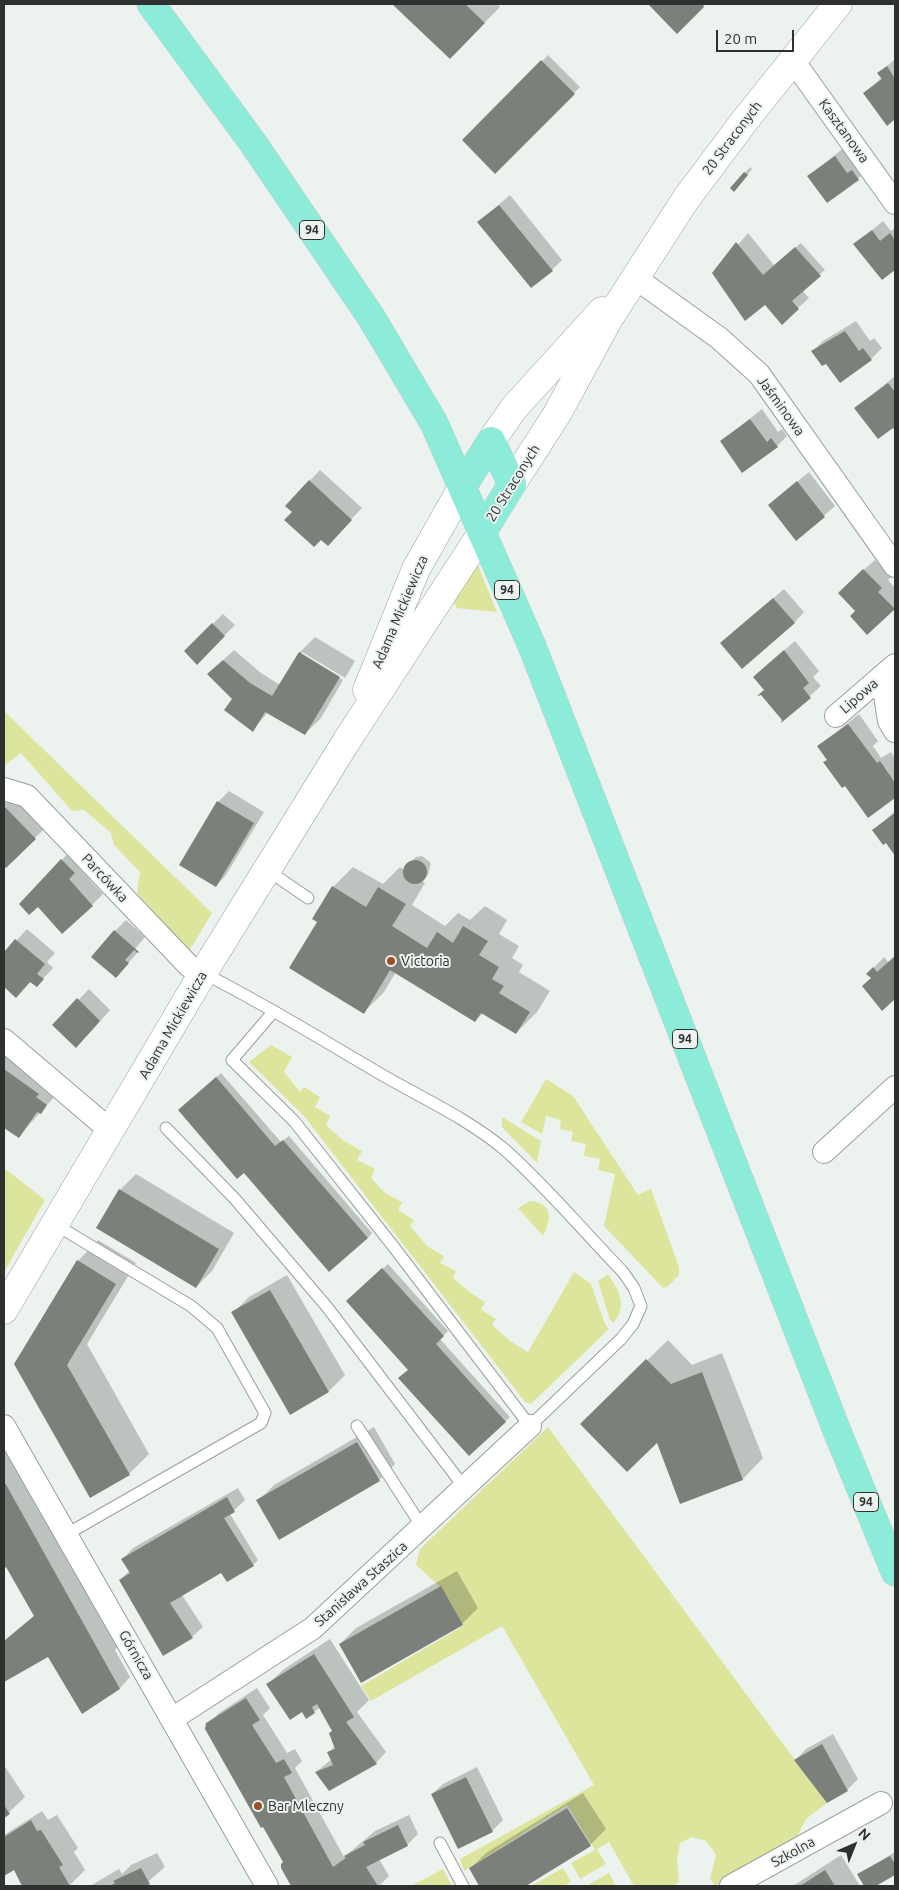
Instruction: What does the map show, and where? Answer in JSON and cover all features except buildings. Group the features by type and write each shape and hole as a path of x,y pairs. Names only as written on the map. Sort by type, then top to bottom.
{"main road":[{"name":"94","path":"151,4 253,143 371,317 434,423 536,655 837,1431 895,1572"},
{"name":"20 Straconych","path":"462,486 491,440"},
{"path":"491,440 512,484"},
{"name":"20 Straconych","path":"482,533 512,484"}],"street":[{"name":"20 Straconych","path":"512,484 557,414 608,320 634,277 686,199 832,6"},
{"name":"Kasztanowa","path":"792,59 895,203"},
{"name":"20 Straconych","path":"491,440 534,385 634,277"},
{"name":"Jaśminowa","path":"634,277 720,338 759,374 895,566"},
{"name":"Adama Mickiewicza","path":"346,742 416,569 462,486"},
{"name":"Adama Mickiewicza","path":"4,1310 112,1131 203,973 346,742 482,533"},
{"name":"Lipowa","path":"836,716 889,671"},
{"name":"Lipowa","path":"889,671 889,721 895,731"},
{"name":"Parcówka","path":"4,789 27,796 189,966 203,973"},
{"path":"4,1040 112,1131"},
{"path":"824,1152 895,1087"},
{"name":"Górnicza","path":"4,1426 266,1886"},
{"name":"Stanisława Staszica","path":"172,1719 313,1628 530,1426"},
{"name":"Szkolna","path":"731,1886 881,1803"}],"lane":[{"path":"267,870 308,898"},
{"path":"203,973 274,1011 480,1131 504,1150 529,1174 623,1272 634,1288 641,1306 633,1324 621,1339 530,1426 393,1246 294,1121 232,1060 274,1011"},
{"path":"166,1128 235,1198 327,1307 464,1487"},
{"path":"56,1225 191,1306 217,1328 265,1413 261,1423 67,1534"},
{"path":"357,1426 417,1519 424,1526"},
{"path":"440,1843 463,1886"}],"green space":[{"path":"477,563 497,612 457,608 453,601"},
{"path":"4,711 212,913 189,951 137,893 140,872 114,845 111,833 84,810 72,811 21,753 4,766"},
{"path":"271,1045 292,1057 284,1072 300,1092 304,1087 320,1097 315,1107 330,1116 326,1125 344,1141 362,1151 357,1160 375,1169 371,1178 385,1193 402,1202 398,1210 414,1220 410,1226 428,1247 444,1256 440,1263 456,1271 453,1278 469,1292 485,1302 481,1310 496,1319 492,1325 510,1341 528,1352 574,1272 591,1284 605,1324 609,1329 531,1404 525,1402 304,1116 249,1062"},
{"path":"546,1079 573,1096 638,1195 651,1189 679,1267 679,1275 667,1287 663,1288 604,1226 615,1174 598,1170 600,1159 584,1156 586,1144 571,1141 573,1132 560,1129 561,1120 546,1116 542,1134 521,1122"},
{"path":"502,1117 541,1141 537,1163 502,1127"},
{"path":"4,1168 45,1200 4,1272"},
{"path":"530,1201 538,1202 547,1208 549,1218 543,1236 518,1208"},
{"path":"608,1274 619,1292 621,1304 614,1323 610,1320 598,1281"},
{"path":"548,1427 827,1803 806,1819 796,1839 715,1886 710,1878 716,1855 706,1841 692,1837 680,1843 677,1860 679,1882 673,1886 634,1886 609,1842 597,1849 606,1864 580,1879 571,1863 595,1850 567,1805 464,1871 460,1859 594,1785 502,1626 371,1701 361,1686 463,1626 439,1586 416,1565 420,1549"},
{"path":"563,1868 571,1882 564,1886 531,1886"},
{"path":"443,1869 452,1886 411,1886"},
{"path":"609,1873 616,1886 586,1886"}],"place":[{"name":"Victoria","path":"391,961"},
{"name":"Bar Mleczny","path":"258,1806"}]}
